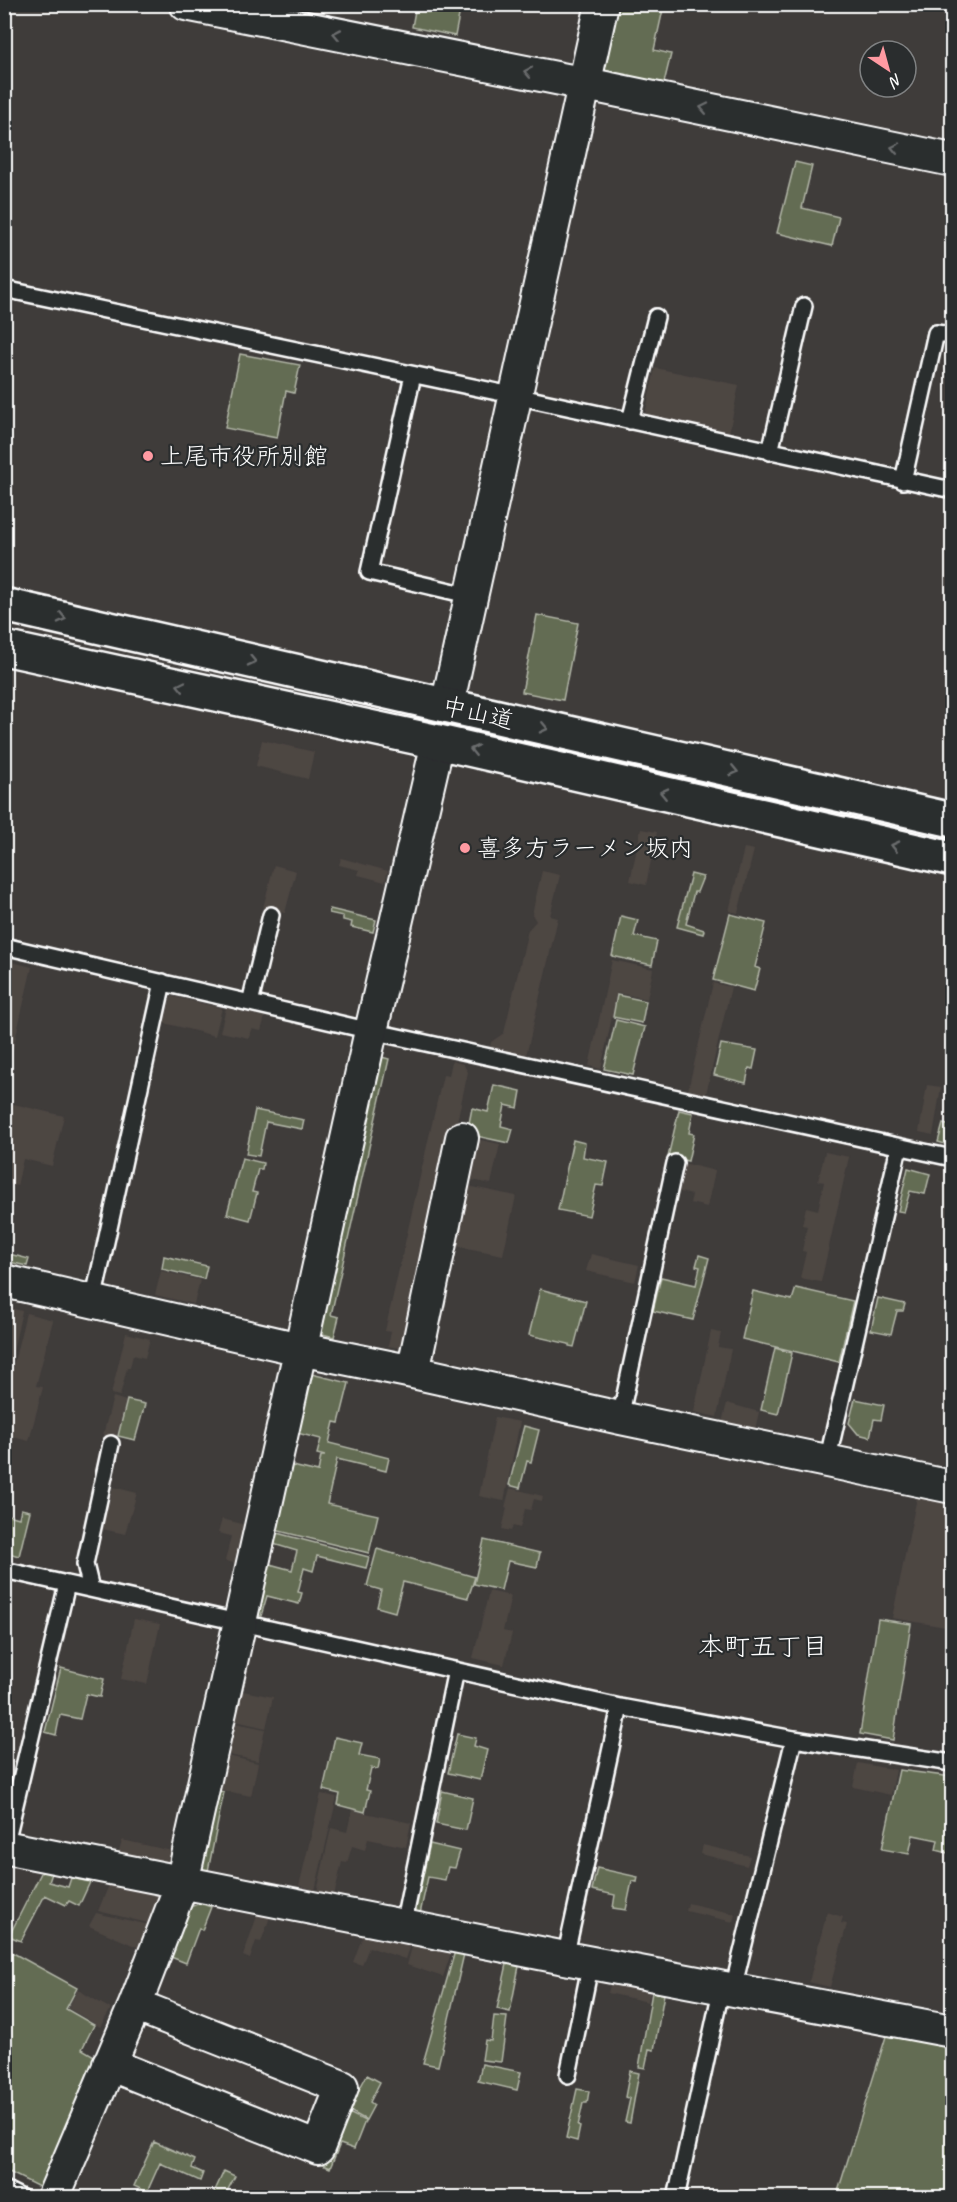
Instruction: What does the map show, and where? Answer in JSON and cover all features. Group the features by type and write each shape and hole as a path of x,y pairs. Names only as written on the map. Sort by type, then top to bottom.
{"highway":[{"name":"中山道","path":"4,605 952,820"},
{"name":"中山道","path":"4,648 438,742 952,859"}],"street":[{"path":"186,4 952,160"},
{"path":"447,706 602,4"},
{"path":"53,2198 135,2005 182,1883 370,1031 438,742"},
{"path":"413,1372 462,1138"},
{"path":"4,1281 300,1350 413,1372 827,1462 952,1486"},
{"path":"5,1847 952,2031"},
{"path":"109,2064 318,2148 342,2087 135,2005"}],"lane":[{"path":"4,289 952,490"},
{"path":"770,452 804,306"},
{"path":"630,421 656,317"},
{"path":"903,481 936,333 952,335"},
{"path":"413,375 369,572 472,596"},
{"path":"250,1003 271,915"},
{"path":"4,946 370,1031 952,1158"},
{"path":"93,1301 164,982"},
{"path":"827,1462 899,1147"},
{"path":"620,1418 675,1163"},
{"path":"91,1589 85,1564 111,1443"},
{"path":"4,1570 620,1707 794,1739 952,1763"},
{"path":"5,1847 67,1584"},
{"path":"403,1926 456,1670"},
{"path":"568,2075 578,1960 620,1707"},
{"path":"676,2198 728,1988 794,1739"},
{"path":"4,2189 22,2198"}],"shaded area":[{"path":"655,368 739,385 729,433 645,415"},
{"path":"262,740 314,752 308,779 256,766"},
{"path":"641,829 657,832 646,885 630,881"},
{"path":"744,848 754,850 738,913 729,911"},
{"path":"341,858 388,871 385,882 358,875 359,870 339,865"},
{"path":"274,865 296,871 285,913 263,908"},
{"path":"542,871 560,875 550,916 558,918 526,1056 490,1048 491,1042 504,1033 528,930 536,921 532,914"},
{"path":"612,960 653,969 647,999 617,993 601,1069 589,1066"},
{"path":"12,962 32,967 5,1084 4,994"},
{"path":"713,983 731,987 706,1094 688,1090"},
{"path":"171,996 222,1008 215,1036 164,1023"},
{"path":"226,1008 265,1017 261,1031 251,1029 249,1038 220,1032"},
{"path":"452,1061 463,1064 468,1072 408,1342 399,1348 388,1346 391,1332 385,1331 443,1075 449,1076"},
{"path":"927,1085 941,1087 933,1135 919,1132"},
{"path":"5,1102 64,1116 52,1166 23,1159 17,1186 5,1183"},
{"path":"476,1139 500,1144 491,1184 467,1179"},
{"path":"825,1152 849,1157 821,1282 800,1278 806,1252 802,1251 807,1226 802,1225 806,1207 818,1210 824,1182 818,1181"},
{"path":"683,1163 715,1171 707,1207 690,1203 692,1195 676,1191"},
{"path":"468,1186 516,1196 503,1255 456,1246"},
{"path":"591,1254 639,1265 635,1282 586,1271"},
{"path":"161,1271 200,1280 194,1304 155,1295"},
{"path":"4,1307 22,1311 5,1387"},
{"path":"26,1313 53,1320 36,1386 43,1387 29,1441 4,1435 5,1399"},
{"path":"711,1331 721,1333 718,1347 731,1349 717,1417 694,1412"},
{"path":"126,1333 150,1339 145,1358 133,1355 120,1396 111,1394"},
{"path":"113,1397 126,1401 116,1438 103,1435"},
{"path":"727,1403 759,1412 755,1430 722,1422"},
{"path":"495,1417 520,1422 504,1501 479,1496"},
{"path":"113,1487 137,1493 125,1534 102,1529"},
{"path":"510,1488 543,1496 542,1501 534,1499 531,1510 525,1509 520,1528 513,1526 511,1531 502,1529"},
{"path":"917,1497 952,1505 952,1628 892,1618"},
{"path":"222,1519 246,1525 235,1563 225,1561 231,1536 218,1533"},
{"path":"489,1591 511,1596 503,1631 512,1633 504,1665 473,1658"},
{"path":"134,1619 160,1624 147,1684 121,1679"},
{"path":"238,1690 273,1697 266,1728 231,1720"},
{"path":"230,1722 265,1729 258,1761 224,1754"},
{"path":"223,1755 258,1763 251,1796 216,1789"},
{"path":"858,1763 896,1770 891,1795 853,1787"},
{"path":"321,1794 337,1797 315,1890 299,1886"},
{"path":"352,1810 411,1823 406,1847 368,1839 365,1850 352,1846 347,1863 342,1862 334,1896 317,1892 331,1828 347,1832"},
{"path":"122,1840 176,1852 173,1867 118,1854"},
{"path":"703,1845 750,1856 747,1866 701,1854"},
{"path":"109,1885 166,1895 156,1925 98,1911"},
{"path":"688,1903 735,1914 733,1922 686,1911"},
{"path":"827,1912 843,1917 841,1923 847,1924 830,1987 809,1982"},
{"path":"96,1913 154,1926 144,1950 89,1926"},
{"path":"258,1913 270,1917 261,1942 256,1941 250,1959 243,1956"},
{"path":"364,1933 411,1942 405,1959 369,1947 362,1965 353,1962"},
{"path":"413,1943 452,1950 443,1977 407,1965"},
{"path":"611,1981 651,1989 648,2002 608,1993"},
{"path":"78,1990 111,2009 100,2027 68,2008"}],"green space":[{"path":"416,5 461,5 455,36 412,27"},
{"path":"616,5 664,5 654,50 671,54 663,87 599,73"},
{"path":"795,162 812,166 802,208 839,217 832,246 777,233"},
{"path":"240,354 300,365 294,393 286,391 277,438 225,428"},
{"path":"537,615 578,623 563,700 522,692"},
{"path":"691,874 703,877 697,892 694,892 686,924 704,930 703,934 677,927"},
{"path":"330,909 376,920 373,932 351,927 352,922 343,920 343,916 329,913"},
{"path":"730,914 766,923 755,967 760,969 754,991 713,980"},
{"path":"621,916 638,920 634,936 657,941 652,965 612,956"},
{"path":"617,995 646,1001 642,1023 613,1017"},
{"path":"616,1020 645,1027 633,1075 604,1069"},
{"path":"721,1044 757,1050 753,1069 749,1068 746,1083 714,1075"},
{"path":"378,1056 389,1059 331,1315 339,1317 334,1337 315,1332"},
{"path":"494,1085 521,1091 518,1108 505,1105 501,1126 513,1129 509,1143 467,1134 472,1108 488,1112"},
{"path":"255,1110 304,1120 302,1129 266,1122 259,1156 246,1154"},
{"path":"679,1110 693,1113 689,1133 694,1134 688,1161 668,1157"},
{"path":"943,1124 952,1126 952,1146 938,1142"},
{"path":"573,1140 585,1143 583,1157 608,1162 603,1186 596,1185 589,1216 558,1210"},
{"path":"242,1158 263,1163 262,1169 258,1169 252,1192 257,1193 250,1220 227,1214"},
{"path":"908,1168 930,1174 925,1194 910,1191 904,1212 898,1211"},
{"path":"5,1253 29,1259 27,1266 5,1261"},
{"path":"699,1255 709,1258 693,1320 653,1311 661,1277 696,1285 700,1267 696,1266"},
{"path":"164,1256 207,1266 204,1279 162,1269"},
{"path":"796,1288 853,1301 839,1362 742,1339 753,1291 792,1300"},
{"path":"540,1289 586,1301 574,1347 529,1335"},
{"path":"878,1298 905,1304 903,1311 897,1311 891,1334 871,1330"},
{"path":"775,1348 792,1353 778,1414 761,1410"},
{"path":"307,1373 349,1383 339,1423 334,1422 329,1443 389,1458 386,1471 337,1459 327,1504 378,1515 369,1553 271,1529 284,1464 318,1472 321,1456 325,1456 317,1454 321,1439 293,1432"},
{"path":"855,1399 884,1405 881,1420 874,1419 870,1437 858,1434 849,1423"},
{"path":"127,1400 145,1404 135,1440 118,1436"},
{"path":"524,1426 539,1430 531,1462 527,1461 520,1488 509,1485"},
{"path":"21,1509 30,1511 19,1556 5,1552 5,1514 19,1518"},
{"path":"273,1532 369,1557 366,1568 317,1556 313,1571 304,1568 298,1592 302,1593 299,1604 267,1596 261,1616 253,1615 266,1563 292,1570 297,1551 270,1543"},
{"path":"484,1540 540,1553 537,1567 508,1561 501,1590 474,1584"},
{"path":"377,1549 475,1577 468,1598 403,1582 395,1612 377,1607 381,1590 367,1586"},
{"path":"878,1619 911,1624 893,1740 860,1734"},
{"path":"61,1668 104,1679 100,1697 86,1694 80,1719 60,1715 56,1735 45,1732"},
{"path":"457,1734 476,1738 474,1746 487,1750 480,1780 448,1773"},
{"path":"335,1737 362,1743 359,1755 380,1759 378,1769 371,1768 366,1790 370,1791 365,1812 338,1805 340,1794 323,1790"},
{"path":"899,1770 952,1777 952,1854 936,1850 938,1840 913,1835 909,1854 882,1849"},
{"path":"215,1790 224,1792 208,1871 198,1870"},
{"path":"442,1791 473,1798 466,1830 436,1824"},
{"path":"430,1844 460,1851 455,1868 448,1867 445,1880 428,1877 420,1914 414,1912"},
{"path":"597,1868 638,1877 637,1882 632,1881 626,1910 613,1908 615,1895 592,1890"},
{"path":"42,1871 52,1873 49,1882 68,1887 71,1878 90,1882 79,1906 69,1901 66,1905 45,1895 21,1941 9,1936"},
{"path":"200,1903 211,1907 202,1930 199,1928 186,1963 171,1957 190,1907"},
{"path":"4,1948 77,1988 66,2009 94,2025 82,2049 101,2060 41,2188 5,2170"},
{"path":"455,1951 464,1954 438,2066 423,2063"},
{"path":"507,1964 519,1966 510,2012 497,2009"},
{"path":"652,1992 664,1994 654,2050 649,2049 645,2068 639,2067"},
{"path":"494,2016 507,2017 501,2062 482,2060 485,2040 491,2041"},
{"path":"887,2033 952,2045 952,2197 836,2198"},
{"path":"482,2064 521,2072 517,2090 478,2081"},
{"path":"630,2071 639,2073 630,2123 625,2122 630,2099 625,2097"},
{"path":"367,2075 380,2082 370,2102 374,2105 366,2120 348,2110"},
{"path":"577,2089 589,2091 587,2103 583,2103 577,2141 566,2138"},
{"path":"347,2112 365,2121 354,2149 340,2144 330,2168 322,2165 321,2159"},
{"path":"154,2142 195,2160 192,2168 203,2173 200,2181 160,2163 147,2192 134,2186"},
{"path":"224,2171 235,2176 224,2197 212,2197"}],"place":[{"name":"上尾市役所別館","path":"148,456"},
{"name":"喜多方ラーメン坂内","path":"465,848"}],"district":[{"name":"本町五丁目","path":"763,1646"}]}
